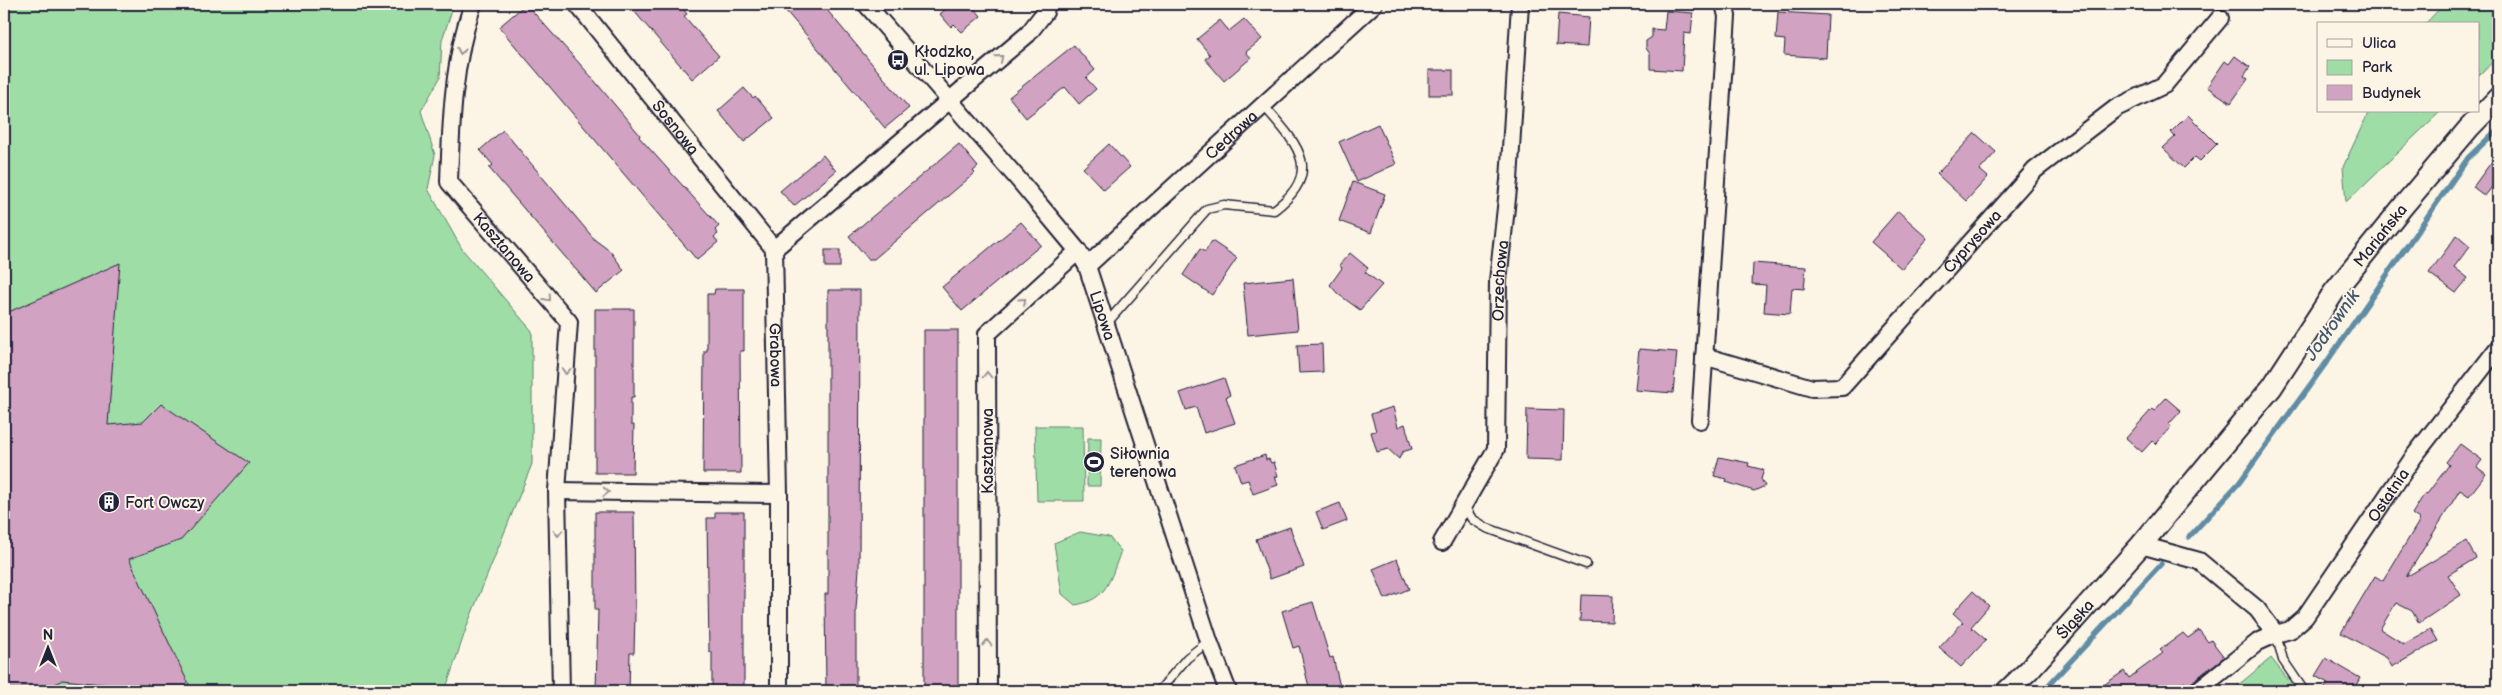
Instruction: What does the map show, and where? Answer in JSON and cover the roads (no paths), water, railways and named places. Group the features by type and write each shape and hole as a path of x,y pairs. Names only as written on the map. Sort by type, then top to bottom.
{"street":[{"name":"Kasztanowa","path":"473,4 466,23 452,103 449,182 569,322 557,492 561,691"},
{"name":"Sosnowa","path":"577,4 774,249"},
{"name":"Lipowa","path":"866,4 1078,251 1087,266 1209,641 1228,691"},
{"path":"774,249 1028,34 1044,12 1047,4"},
{"name":"Cedrowa","path":"1087,266 1374,4"},
{"name":"Orzechowa","path":"1442,542 1496,449 1498,281 1509,180 1520,4"},
{"path":"1700,420 1727,16 1724,4"},
{"name":"Cyprysowa","path":"1704,356 1812,388 1842,387 2034,170 2116,108 2164,85 2220,18"},
{"name":"Mariańska","path":"2141,545 2272,387 2334,292 2469,128 2498,98"},
{"name":"Grabowa","path":"774,249 779,494 780,691"},
{"name":"Kasztanowa","path":"988,691 987,334 1078,251"},
{"name":"Ostatnia","path":"2197,691 2258,642 2290,630 2305,617 2415,455 2498,348"},
{"path":"557,492 779,494"},
{"path":"2141,545 2199,561 2257,609 2276,634"},
{"name":"Śląska","path":"2007,691 2141,545"}],"lane":[{"path":"1106,324 1206,209 1224,205 1274,210 1289,199 1304,173 1300,153 1288,133 1263,105"},
{"path":"1464,506 1472,519 1487,528 1586,564"},
{"path":"2276,634 2283,660 2304,691"},
{"path":"1159,691 1187,658 1209,641"}],"waterway":[{"name":"Jodłownik","path":"2189,537 2239,483 2326,363 2468,158 2498,129"},
{"name":"Jodłownik","path":"2043,691 2161,564"}],"place":[{"name":"Kłodzko, ul. Lipowa","path":"898,60"},
{"name":"Siłownia terenowa","path":"1094,462"},
{"name":"Fort Owczy","path":"109,502"}]}
